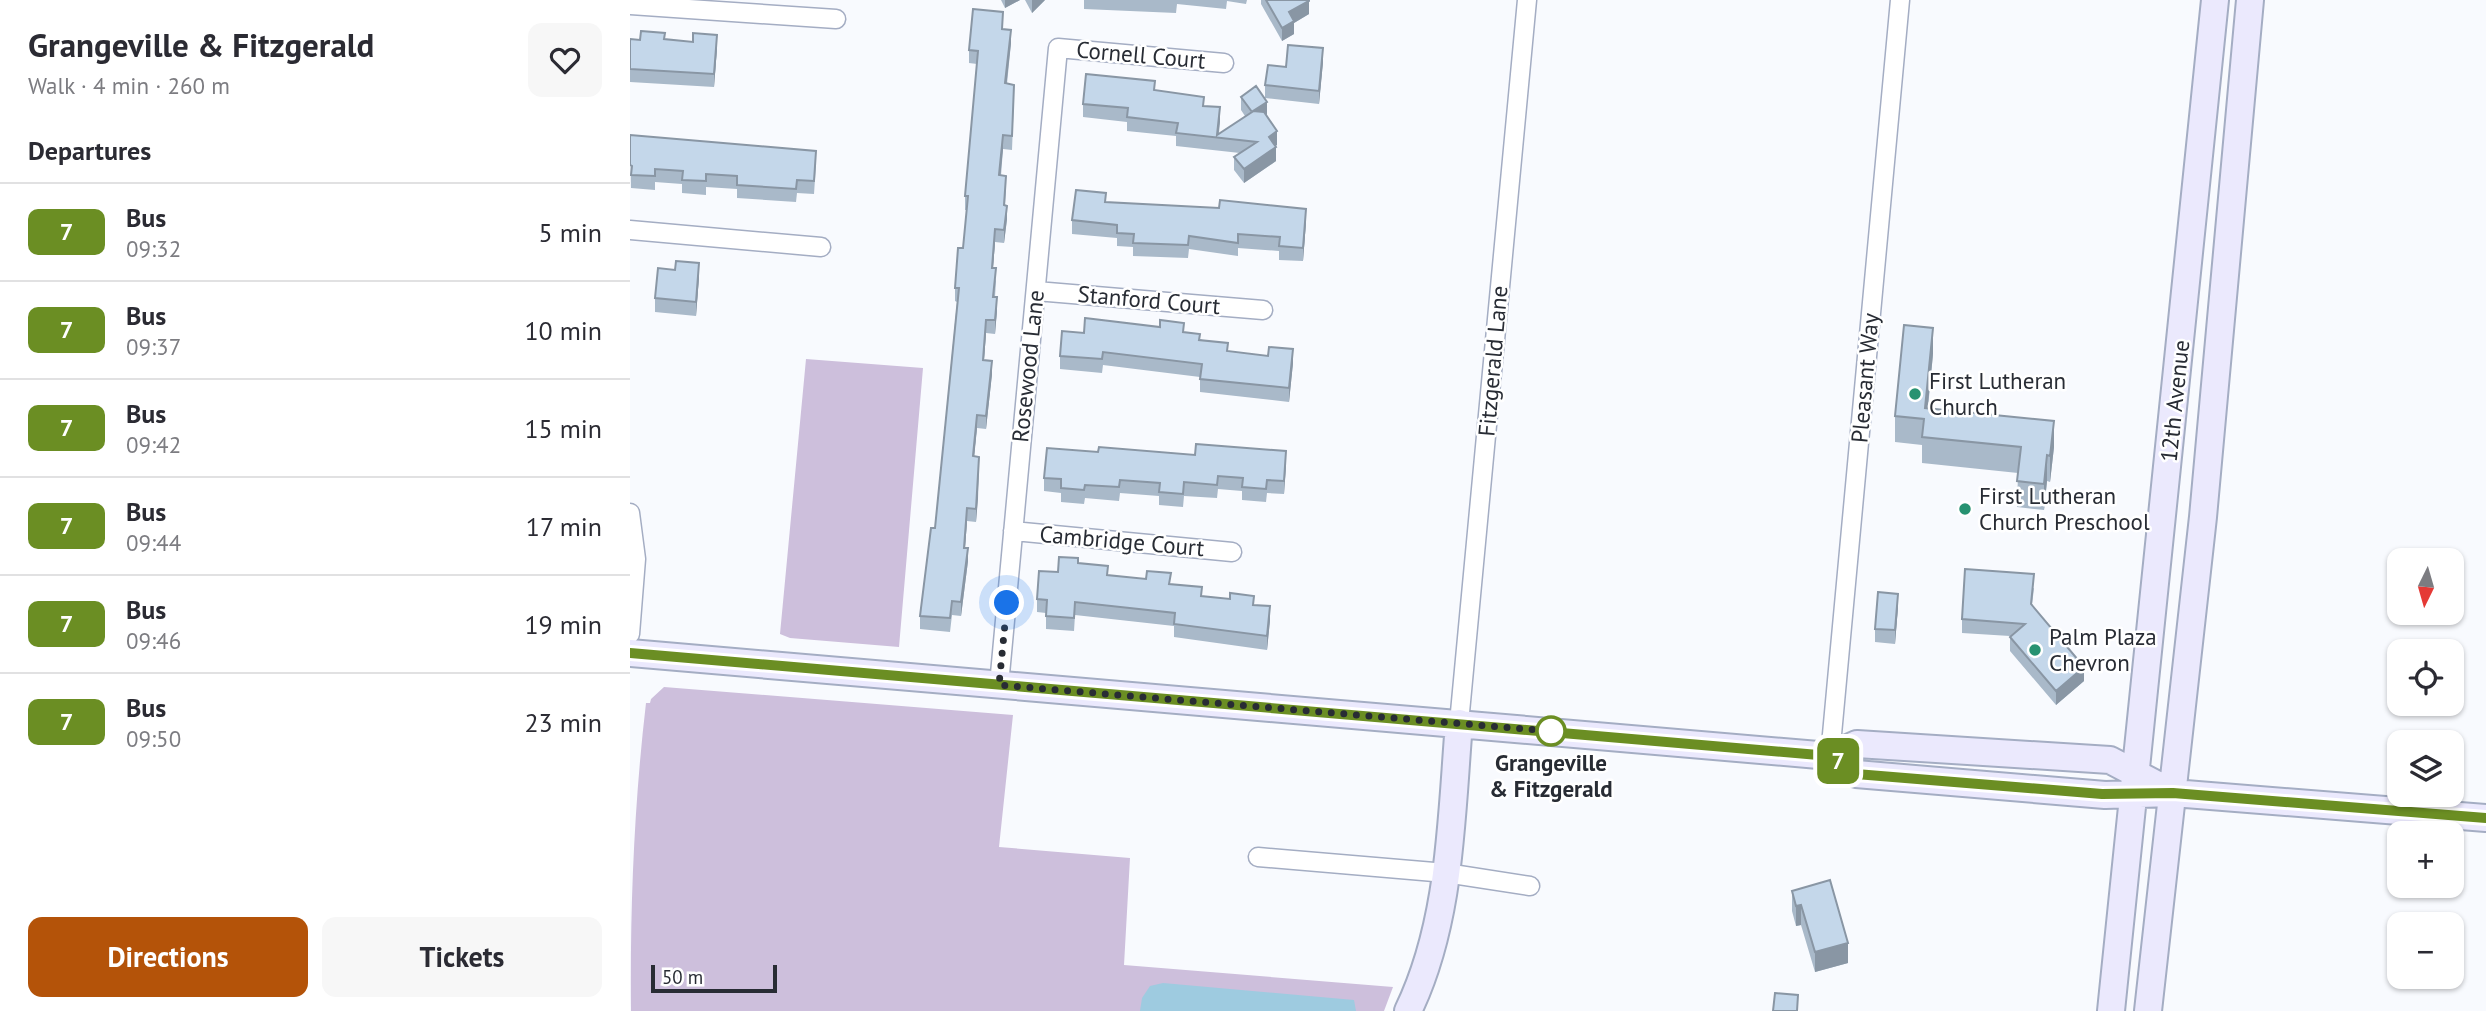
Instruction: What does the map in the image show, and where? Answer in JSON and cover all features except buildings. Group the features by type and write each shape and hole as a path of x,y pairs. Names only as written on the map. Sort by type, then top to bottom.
{"main road":[{"name":"12th Avenue","path":"2112,1011 2215,0"},
{"name":"12th Avenue","path":"2148,1011 2225,295 2250,0"},
{"path":"630,653 1830,756 1857,744 2110,760 2134,784 2173,793 2486,818"},
{"path":"1408,1011 1432,953 1446,873 1459,723"}],"street":[{"name":"Fitzgerald Lane","path":"1459,723 1527,0"},
{"name":"Pleasant Way","path":"1830,756 1900,0"},
{"path":"630,5 836,19"},
{"name":"Cornell Court","path":"1058,48 1224,63"},
{"name":"Rosewood Lane","path":"999,685 1058,48"},
{"path":"630,230 821,247"},
{"name":"Stanford Court","path":"1036,291 1263,310"},
{"path":"630,513 636,559 630,634"},
{"name":"Cambridge Court","path":"1013,531 1232,552"},
{"path":"1258,858 1446,873 1530,886"}],"shaded area":[{"path":"806,359 923,368 899,647 790,638 780,634"},
{"path":"664,687 1013,715 999,847 1130,858 1124,965 1393,987 1384,1011 631,1011 631,934 638,780 646,703 650,703"}],"water":[{"path":"1163,983 1354,1000 1356,1011 1140,1011 1142,998 1150,986"}],"bus line":[{"name":"7","path":"630,653 1830,756 1856,774 2102,794 2173,793 2486,818"}],"place":[{"name":"First Lutheran Church","path":"1915,394"},
{"name":"First Lutheran Church Preschool","path":"1965,509"},
{"name":"Palm Plaza Chevron","path":"2035,650"},
{"name":"Grangeville & Fitzgerald","path":"1551,731"}],"route":[{"path":"1007,603 999,685 1561,732 1551,731"}]}
